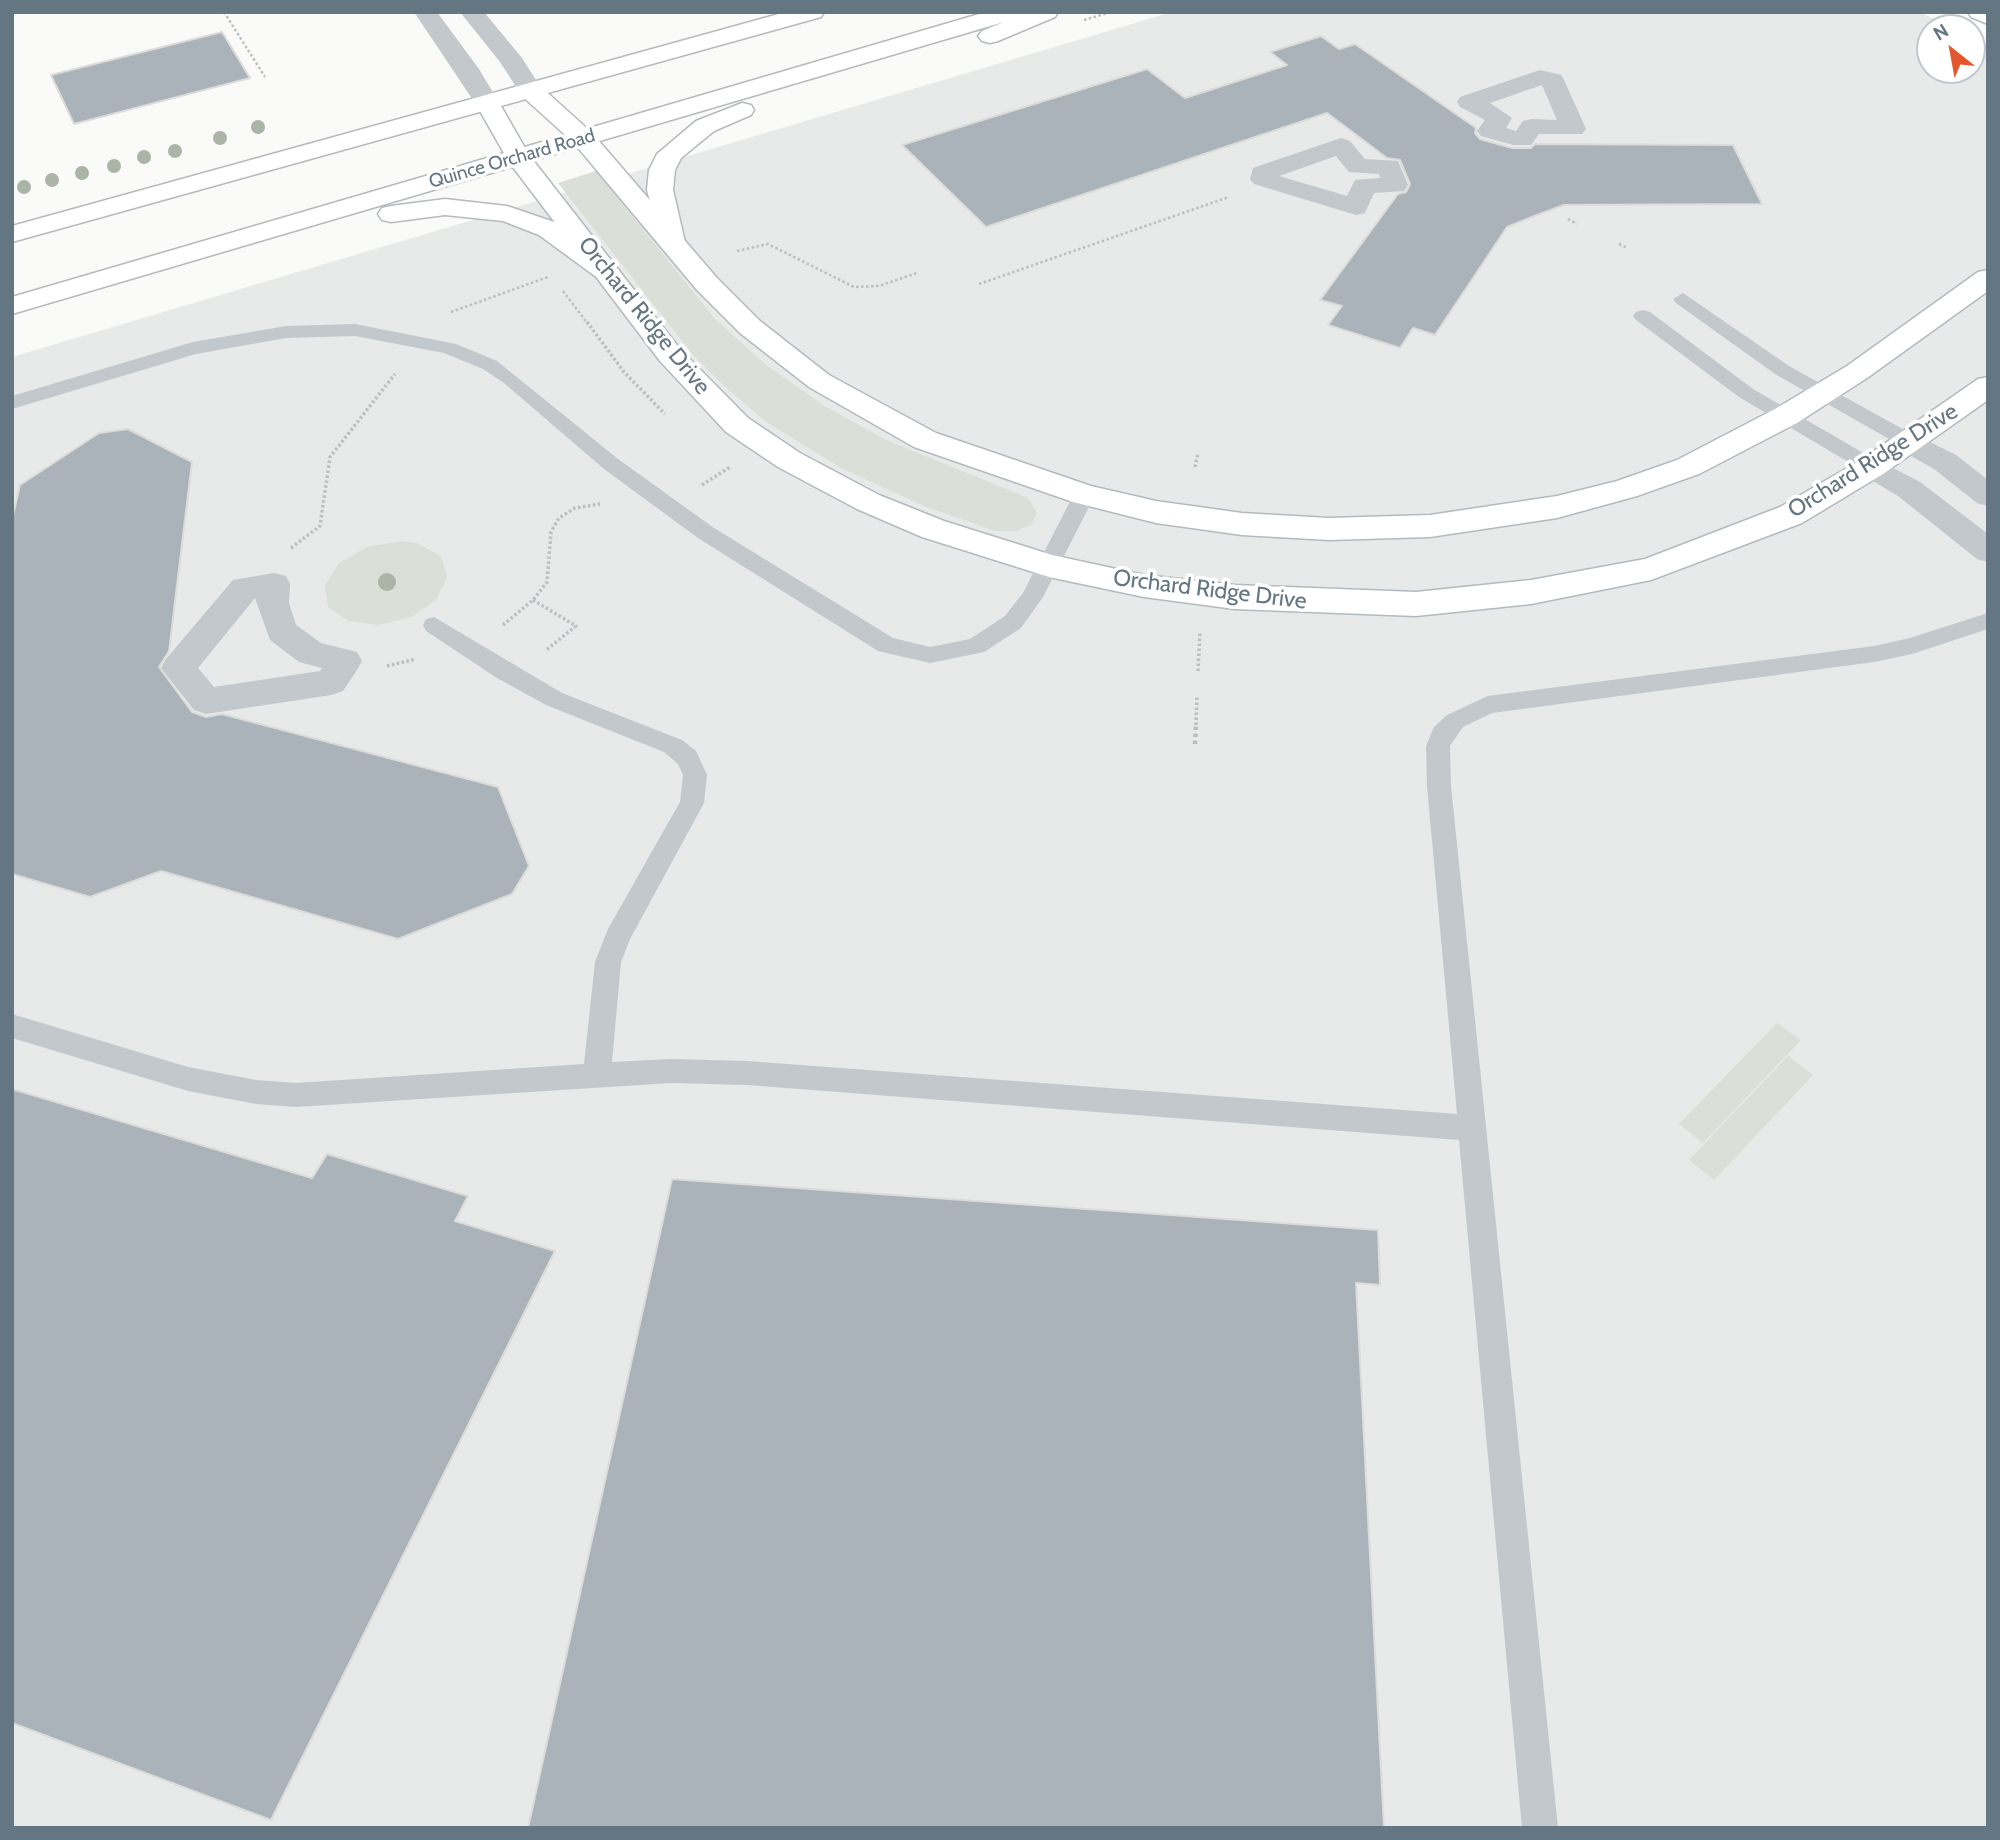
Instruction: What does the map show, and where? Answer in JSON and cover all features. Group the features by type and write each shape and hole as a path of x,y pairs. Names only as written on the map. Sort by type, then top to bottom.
{"street":[{"path":"425,12 467,69 488,104"},
{"path":"471,12 510,58 531,90 583,138 672,243 750,327 819,381 868,411 947,449 1084,495 1156,512 1242,524 1329,529 1430,526 1557,507 1626,489 1688,467 1786,416 1823,394 1988,278"},
{"path":"12,234 813,12"},
{"name":"Quince Orchard Road","path":"12,306 1012,12"},
{"path":"672,243 660,190 662,170 670,154 705,126 758,104 995,35 1047,12"},
{"path":"1979,12 1988,17"},
{"name":"Orchard Ridge Drive","path":"488,104 518,157 670,355 737,425 789,460 868,502 911,520 1049,566 1144,586 1235,597 1416,604 1531,593 1651,569 1791,515 1872,467 1988,386"},
{"path":"12,324 346,225 414,210 479,209 526,219 548,229 605,270"},
{"path":"1910,442 1945,462 1988,496"},
{"path":"1872,467 1909,489 1988,551"},
{"path":"274,584 272,603 282,632 311,653 345,661 331,682 206,701 178,668 245,588 274,584"}],"lane":[{"path":"1684,299 1782,370 1910,442"},
{"path":"1643,316 1746,393 1872,467"},
{"path":"12,403 148,361 238,338 321,330 390,335 449,348 490,365 543,405 649,494 816,603 900,650 947,654 989,639 1023,612 1084,495"},
{"path":"1540,1828 1439,786 1438,746 1443,733 1470,712 1500,702 1874,654 1912,646 1988,621"},
{"path":"434,625 554,699 673,747 687,758 695,775 691,803 617,937 608,962 597,1075"},
{"path":"12,1026 188,1079 256,1092 296,1096 671,1071 760,1073 1472,1128"}],"path":[{"path":"225,12 265,77"},
{"path":"979,284 1271,182"},
{"path":"1568,219 1577,224"},
{"path":"737,251 768,244 839,282 854,287 879,286 917,273"},
{"path":"1619,244 1628,248"},
{"path":"446,313 552,275"},
{"path":"1195,467 1198,453"},
{"path":"698,487 732,466"},
{"path":"500,627 533,600 547,582 551,532 559,518 585,505 608,504"},
{"path":"513,676 576,626 533,600"},
{"path":"1198,671 1200,628"},
{"path":"1195,744 1197,695"}],"shaded area":[{"path":"1172,12 1920,12 1924,14 1916,14 1916,84 1986,84 1986,46 1988,47 1988,1828 12,1828 12,357"},
{"path":"596,171 715,319 765,364 823,405 884,439 1028,498 1037,513 1032,524 1016,531 995,531 924,506 839,467 765,421 694,356 558,183"},
{"path":"401,541 417,543 441,556 447,577 436,600 411,617 378,625 348,621 328,607 325,586 339,563 367,547"},
{"path":"1777,1023 1801,1040 1703,1143 1679,1124"},
{"path":"1788,1056 1813,1075 1714,1180 1689,1160"}],"building":[{"path":"222,32 250,78 74,124 51,75"},
{"path":"1321,36 1339,49 1355,44 1476,128 1475,133 1480,139 1512,148 1531,148 1535,144 1733,145 1762,204 1564,205 1537,215 1507,227 1435,335 1413,328 1400,348 1328,325 1342,306 1320,300 1398,194 1406,192 1410,184 1400,160 1387,158 1327,113 986,227 902,145 1147,69 1185,98 1287,65 1270,52"},
{"path":"128,429 192,462 169,651 159,667 192,712 206,717 222,714 498,787 529,866 512,894 398,939 161,871 90,897 12,874 12,520 20,485 99,433"},
{"path":"12,1089 312,1178 327,1154 468,1196 455,1221 555,1251 271,1820 12,1723"},
{"path":"672,1179 1378,1230 1380,1285 1356,1283 1384,1828 528,1828"}]}
